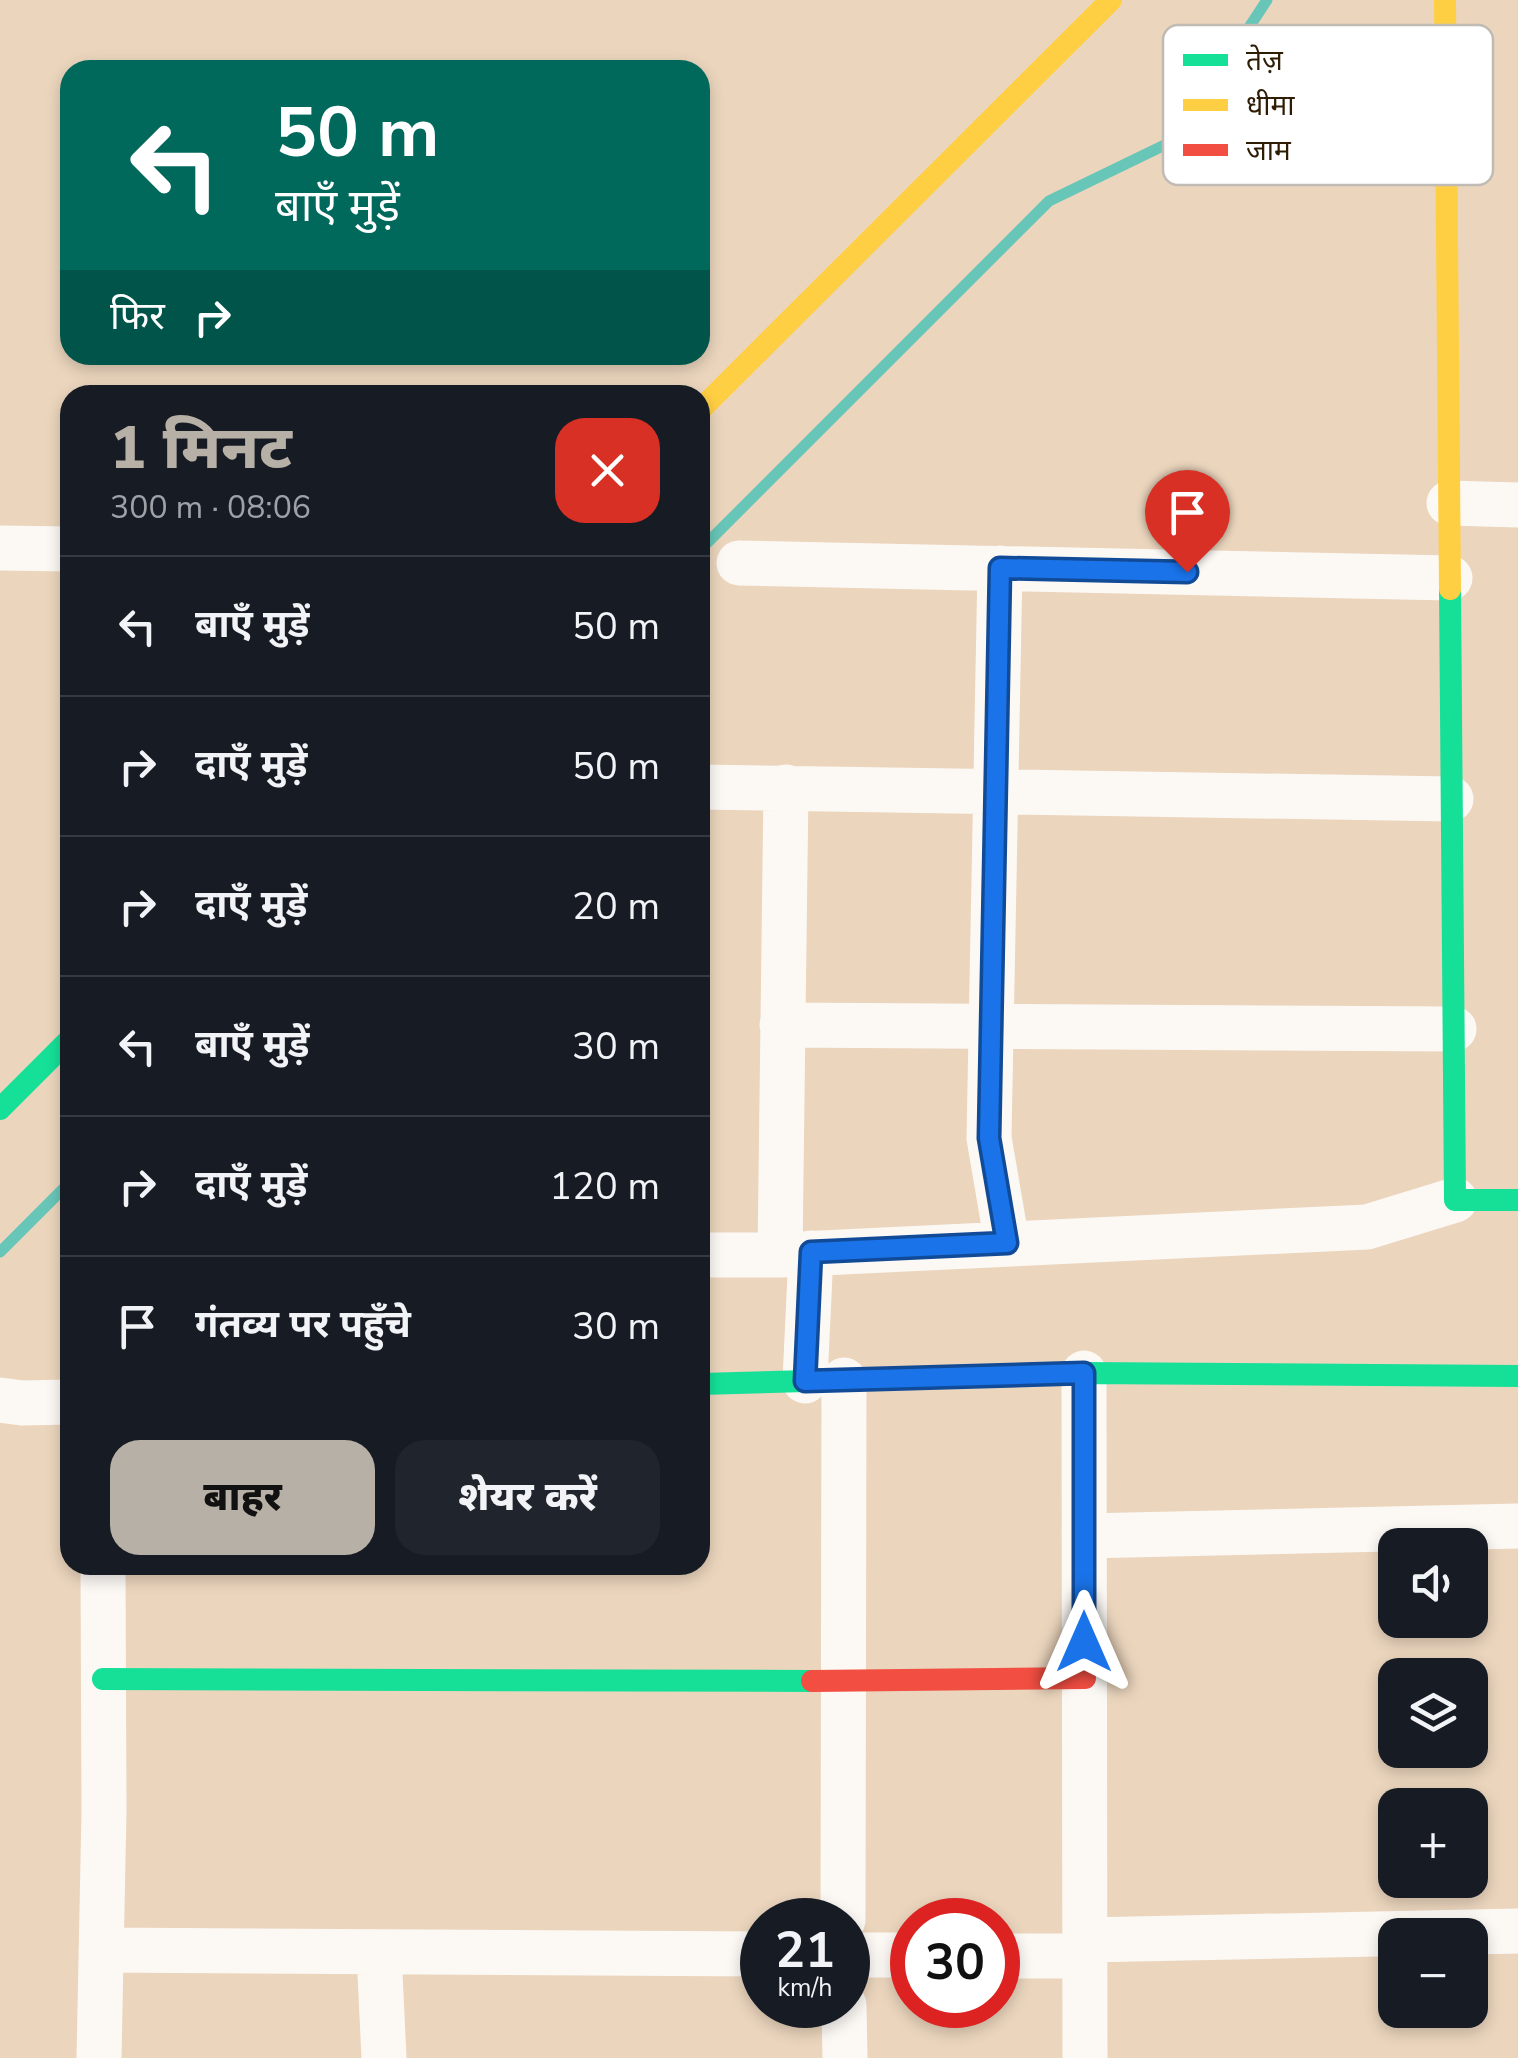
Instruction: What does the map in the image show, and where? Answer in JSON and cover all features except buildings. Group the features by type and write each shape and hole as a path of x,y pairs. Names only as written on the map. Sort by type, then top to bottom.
{"main road":[{"path":"710,400 1110,0"},
{"path":"1445,0 1445,25"},
{"path":"1446,185 1455,1200 1518,1200"},
{"path":"0,1109 60,1049"},
{"path":"710,1384 1084,1373 1518,1376"},
{"path":"104,1679 1085,1678"}],"street":[{"path":"1449,503 1518,504"},
{"path":"0,548 60,549"},
{"path":"740,563 1450,578"},
{"path":"1000,568 989,1138 1007,1243"},
{"path":"710,787 1451,799"},
{"path":"786,788 782,1025 795,1254 824,1380 844,1681 843,1898"},
{"path":"782,1025 1454,1030"},
{"path":"0,1096 0,1109"},
{"path":"710,1255 1366,1227 1455,1200"},
{"path":"1084,1373 1085,2058"},
{"path":"0,1400 60,1402"},
{"path":"1084,1536 1518,1526"},
{"path":"99,2058 103,1575"},
{"path":"1020,1954 1518,1931"},
{"path":"101,1950 740,1954"},
{"path":"379,1952 384,2058"},
{"path":"844,2028 844,2058"}],"waterway":[{"path":"1251,25 1267,0"},
{"path":"710,540 1049,201 1163,146"},
{"path":"0,1252 60,1192"}],"traffic: fast":[{"path":"1450,589 1455,1200 1518,1200"},
{"path":"0,1109 60,1049"},
{"path":"710,1384 1084,1373 1518,1376"},
{"path":"103,1679 812,1681"}],"traffic: slow":[{"path":"710,400 1111,0"},
{"path":"1445,0 1445,25"},
{"path":"1447,185 1450,589"}],"traffic: jam":[{"path":"812,1681 1085,1678"}],"route":[{"path":"1084,1642 1084,1373 805,1381 811,1252 1007,1243 989,1138 1000,568 1187,572"}]}
